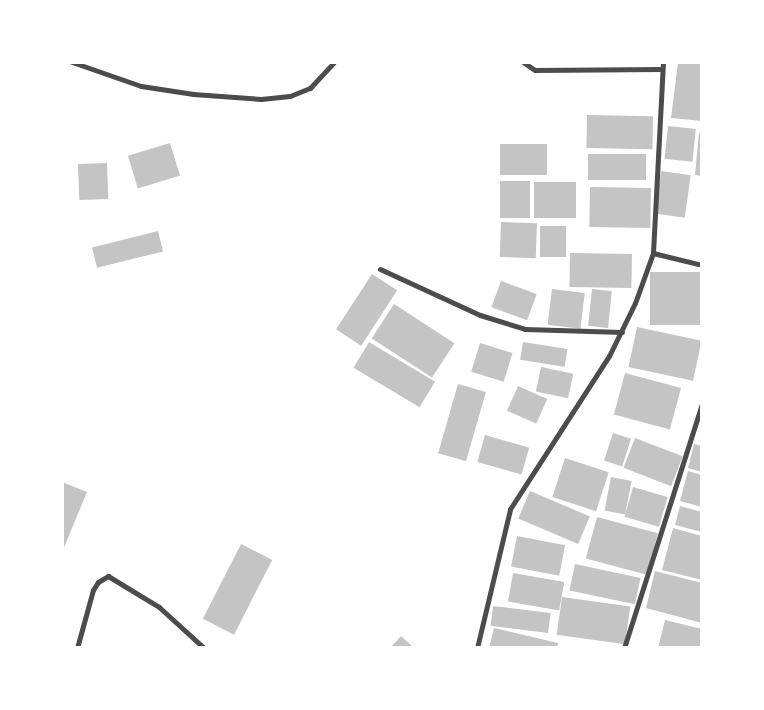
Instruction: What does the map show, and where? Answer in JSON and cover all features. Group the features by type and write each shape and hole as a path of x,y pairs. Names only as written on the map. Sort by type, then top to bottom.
{"street":[{"path":"72,62 141,86 193,94 261,99 290,96 310,88 334,62"},
{"path":"477,648 510,509 622,332 652,252 662,66 535,70 523,62"},
{"path":"652,252 702,266"},
{"path":"380,269 480,315 525,329 622,332"},
{"path":"624,648 702,404"},
{"path":"77,648 93,590 98,582 108,576 159,608 204,648"}],"building":[{"path":"678,62 702,62 702,121 671,118"},
{"path":"587,115 653,116 652,149 586,148"},
{"path":"668,126 696,129 692,162 665,159"},
{"path":"699,133 702,133 702,176 695,175"},
{"path":"170,143 180,176 138,188 128,156"},
{"path":"500,144 547,144 547,175 500,175"},
{"path":"588,154 646,154 646,180 588,180"},
{"path":"107,163 108,199 79,200 78,164"},
{"path":"661,171 691,175 685,218 655,214"},
{"path":"500,181 530,181 530,218 500,218"},
{"path":"534,182 576,182 576,218 534,218"},
{"path":"590,187 651,188 650,228 589,227"},
{"path":"501,222 537,223 536,258 500,257"},
{"path":"540,226 566,226 566,257 540,257"},
{"path":"158,231 163,251 97,268 92,247"},
{"path":"570,253 632,254 631,288 569,287"},
{"path":"650,272 702,272 702,325 650,325"},
{"path":"372,274 397,290 361,346 336,329"},
{"path":"501,281 537,294 527,320 491,307"},
{"path":"552,289 585,293 580,329 548,325"},
{"path":"592,289 612,291 608,328 588,326"},
{"path":"394,304 454,343 432,378 372,338"},
{"path":"637,327 702,341 693,381 628,367"},
{"path":"369,342 435,382 420,407 354,368"},
{"path":"523,342 567,349 565,367 520,360"},
{"path":"480,343 513,353 504,382 471,372"},
{"path":"541,367 573,374 568,398 536,391"},
{"path":"625,373 681,388 670,430 614,415"},
{"path":"458,384 486,392 466,461 438,453"},
{"path":"518,386 547,399 536,424 507,411"},
{"path":"613,433 631,439 622,466 604,461"},
{"path":"485,435 529,448 522,475 477,462"},
{"path":"635,438 683,456 671,486 624,468"},
{"path":"694,444 702,446 702,472 688,468"},
{"path":"565,458 609,472 596,511 552,497"},
{"path":"688,471 702,475 702,507 680,501"},
{"path":"611,477 632,481 625,514 605,510"},
{"path":"62,482 87,492 63,550 62,550"},
{"path":"633,487 668,497 659,527 624,517"},
{"path":"530,491 590,516 578,544 518,519"},
{"path":"680,506 702,512 702,532 675,525"},
{"path":"597,517 658,533 647,575 586,559"},
{"path":"673,528 702,536 702,580 662,570"},
{"path":"517,536 565,545 559,576 511,566"},
{"path":"241,544 272,560 234,635 203,619"},
{"path":"575,564 641,578 635,604 569,590"},
{"path":"655,571 702,583 702,623 646,608"},
{"path":"513,573 564,582 559,611 508,602"},
{"path":"562,597 630,607 625,644 557,635"},
{"path":"493,606 551,613 548,633 491,626"},
{"path":"665,620 702,629 700,648 658,648"},
{"path":"494,628 558,643 557,648 489,648"},
{"path":"401,636 414,648 390,648"}]}
